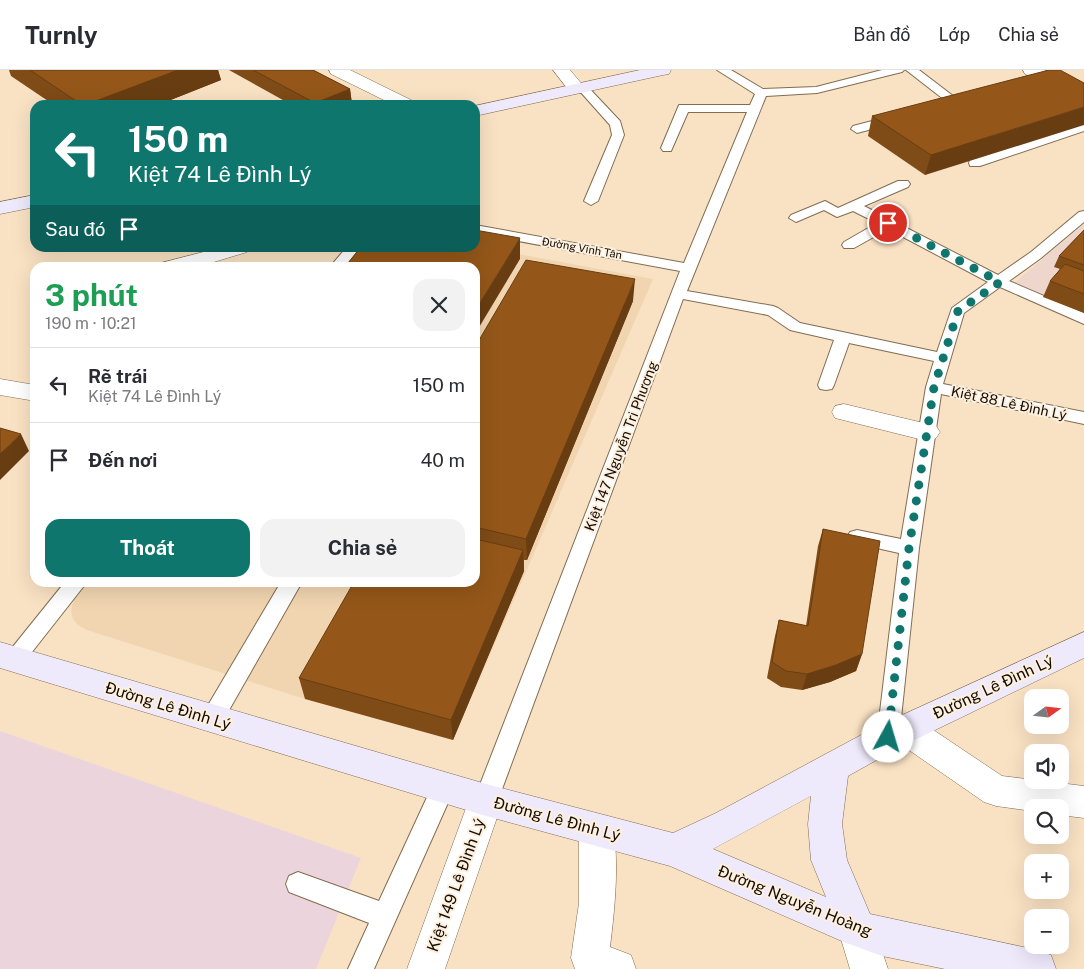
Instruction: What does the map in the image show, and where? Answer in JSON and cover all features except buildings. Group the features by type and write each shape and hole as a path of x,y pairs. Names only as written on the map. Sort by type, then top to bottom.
{"main road":[{"path":"480,110 663,70"},
{"path":"0,208 30,202"},
{"name":"Đường Lê Đình Lý","path":"7,658 486,800 674,850 896,733 1084,644"},
{"path":"832,767 824,824 829,860 858,929"},
{"name":"Đường Nguyễn Hoàng","path":"674,850 858,929 882,937 1036,969"}],"street":[{"path":"337,70 396,100"},
{"path":"561,70 580,88"},
{"path":"1030,76 1048,78 1084,91"},
{"path":"190,262 226,252"},
{"path":"0,387 30,392"},
{"path":"844,412 927,432"},
{"path":"896,733 996,791 1084,802"},
{"name":"Kiệt 149 Lê Đình Lý","path":"426,969 486,800"},
{"path":"597,830 597,903 590,958 617,969"},
{"path":"858,929 869,969"}],"lane":[{"path":"723,70 758,101"},
{"path":"667,148 683,108 758,101 817,90 855,79 898,70"},
{"path":"912,70 960,100"},
{"path":"580,88 616,124 618,135 591,201"},
{"path":"938,107 960,100"},
{"name":"Kiệt 147 Nguyễn Tri Phương","path":"486,800 678,294 758,101"},
{"path":"857,129 911,114"},
{"path":"975,163 1084,127"},
{"path":"796,218 825,206 837,213 903,184"},
{"path":"854,206 1000,282 1084,319"},
{"path":"896,733 909,548 934,387 958,311 1036,255 1084,215"},
{"path":"849,245 888,223"},
{"name":"Đường Vĩnh Tân","path":"480,230 690,268"},
{"path":"341,262 350,252"},
{"path":"678,294 773,311 795,327 943,358"},
{"path":"826,385 843,337"},
{"name":"Kiệt 88 Lê Đình Lý","path":"934,387 1084,418"},
{"path":"843,534 909,548"},
{"path":"7,658 72,587"},
{"path":"212,719 289,587"},
{"path":"361,969 443,787"},
{"path":"298,884 384,916"}],"shaded area":[{"path":"1084,224 1084,313 1013,284"},
{"path":"480,247 653,279 453,740 305,699 87,630 78,625 73,619 71,611 74,599 84,587 480,587 480,262 475,262 475,252 480,252"},
{"path":"0,731 361,858 316,969 0,969"}],"route":[{"path":"888,223 1000,282 958,311 934,387 909,548 888,737"}]}
